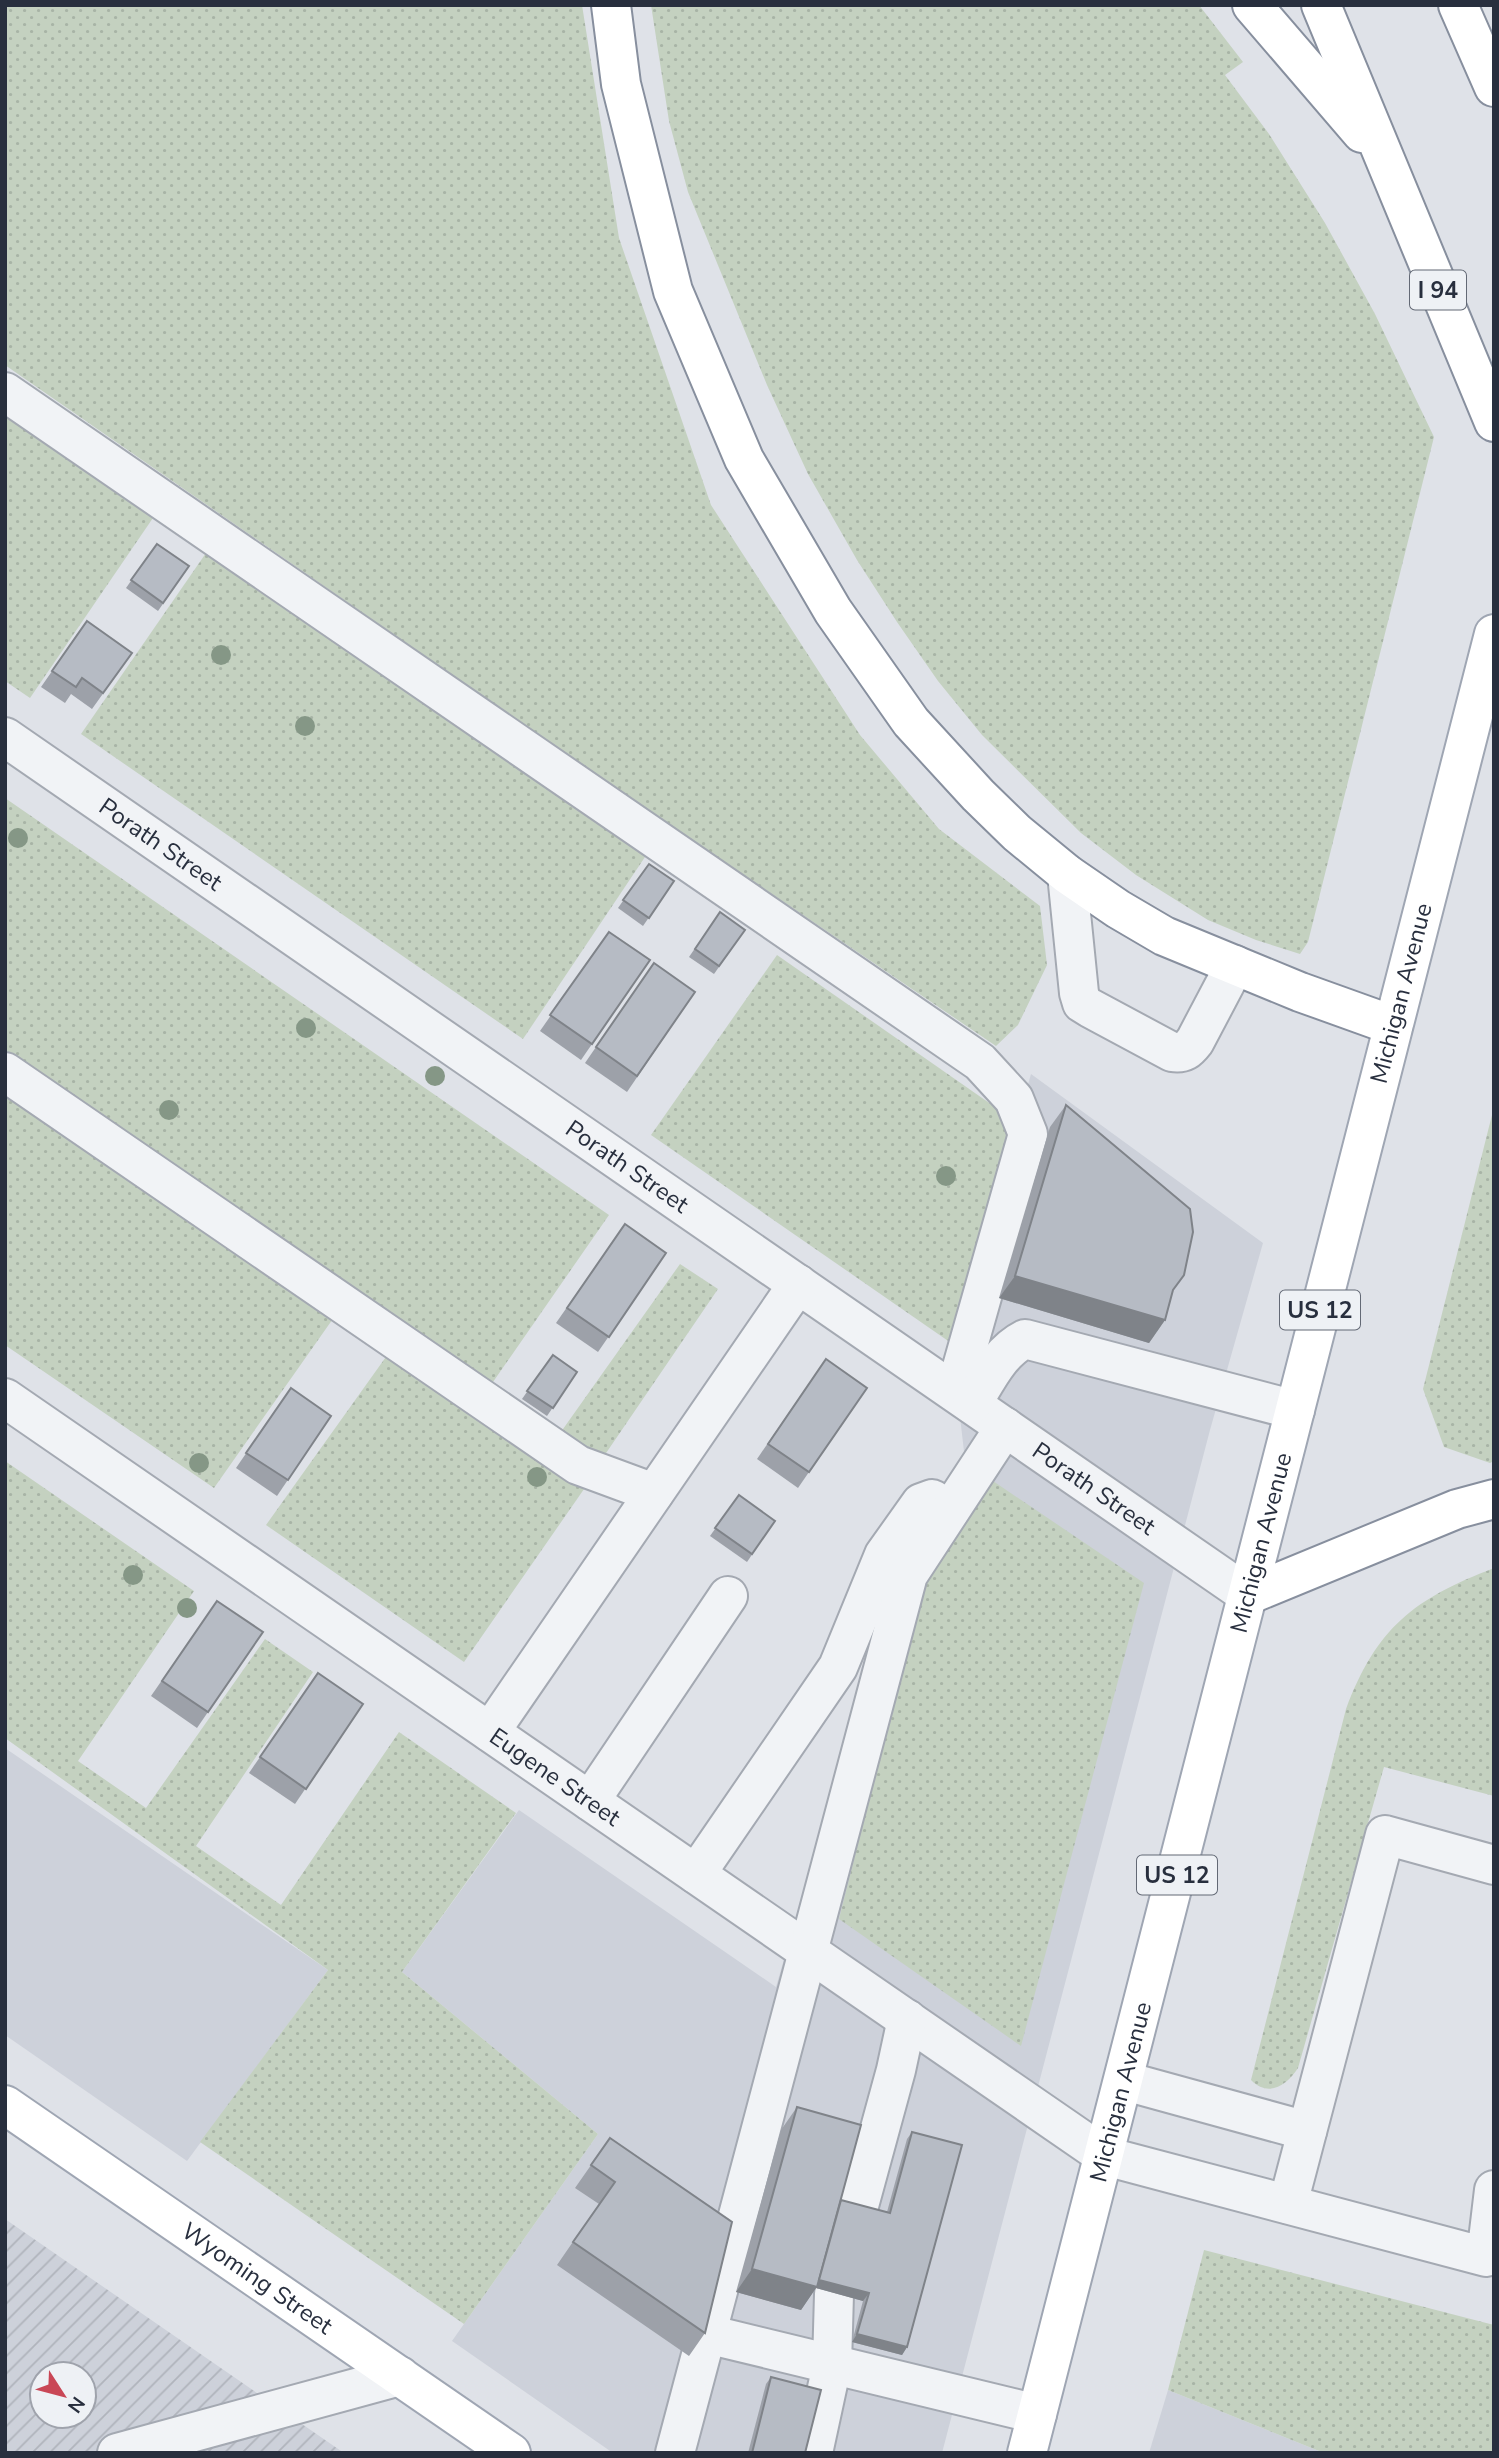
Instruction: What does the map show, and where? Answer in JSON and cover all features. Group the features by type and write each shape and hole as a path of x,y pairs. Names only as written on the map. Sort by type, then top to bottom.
{"main road":[{"path":"611,5 621,84 673,292 744,458 833,611 911,722 1017,833 1067,874 1118,909 1164,936 1300,992 1392,1025"},
{"path":"1252,5 1383,157"},
{"name":"I 94","path":"1321,5 1494,422"},
{"path":"1458,5 1494,87"},
{"name":"Michigan Avenue","path":"1027,2453 1125,2081 1392,1025 1494,634"},
{"path":"1248,1595 1457,1508 1494,1499"},
{"name":"Wyoming Street","path":"5,2105 400,2376 495,2448"}],"street":[{"path":"5,392 980,1062 1014,1099 1028,1134 963,1398"},
{"name":"Porath Street","path":"5,737 1248,1595"},
{"path":"1067,874 1079,993 1082,1003 1090,1008 1172,1052 1180,1053 1189,1049 1195,1041 1235,965"},
{"path":"5,1072 579,1465 654,1493"},
{"path":"490,1732 798,1284"},
{"path":"963,1398 1014,1344 1025,1339 1295,1410"},
{"name":"Eugene Street","path":"5,1398 1105,2156 1486,2257 1494,2190"},
{"path":"676,2453 908,1575 1005,1427"},
{"path":"696,1874 838,1667 884,1555 921,1503 932,1499 950,1510"},
{"path":"590,1801 728,1596"},
{"path":"1288,2204 1385,1835 1494,1865"},
{"path":"857,2213 907,2019"},
{"path":"1125,2081 1307,2131"},
{"path":"813,2453 832,2365 834,2294"},
{"path":"707,2334 1037,2414"},
{"path":"117,2453 400,2376"}],"shaded area":[{"path":"1031,1074 1263,1243 1210,1430 942,2453 613,2453 452,2341 598,2134 402,1972 519,1810 776,1987 898,1563 965,1460 952,1348"},
{"path":"5,1748 328,1970 187,2161 5,2035"},
{"path":"5,2219 344,2453 5,2453"},
{"path":"1168,2390 1324,2453 1149,2453"}],"green space":[{"path":"5,5 582,5 619,238 711,505 860,735 939,829 1040,906 1047,965 1018,1025 996,1046 595,774 5,365"},
{"path":"651,5 1199,5 1243,62 1225,75 1269,134 1325,223 1375,314 1434,437 1308,942 1300,954 1256,940 1208,920 1136,875 1081,833 982,735 938,681 897,622 857,560 808,474 767,385 688,192 669,121"},
{"path":"5,414 155,515 30,698 5,681"},
{"path":"206,553 647,854 523,1039 81,734"},
{"path":"5,798 609,1215 477,1405 546,1453 680,1264 718,1289 464,1662 266,1525 403,1333 349,1296 214,1488 5,1345"},
{"path":"777,955 1018,1123 954,1345 651,1135"},
{"path":"1494,1107 1494,1461 1490,1463 1444,1447 1423,1389"},
{"path":"5,1461 194,1591 78,1761 146,1808 265,1639 313,1672 196,1846 281,1905 399,1732 516,1813 402,1972 598,2134 464,2324 200,2142 328,1970 5,1738"},
{"path":"993,1481 1144,1583 1021,2046 839,1919 923,1585 987,1482"},
{"path":"1494,1568 1494,1796 1384,1767 1298,2068 1283,2084 1271,2089 1264,2088 1251,2080 1346,1709 1358,1681 1385,1637 1402,1619 1441,1592"},
{"path":"1204,2250 1494,2325 1494,2453 1324,2453 1168,2390"}],"building":[{"path":"157,544 189,566 163,603 131,580"},
{"path":"87,621 132,653 103,693 82,678 76,687 52,671"},
{"path":"649,864 674,881 649,918 623,900"},
{"path":"720,912 745,930 719,966 695,949"},
{"path":"609,932 650,960 592,1044 550,1015"},
{"path":"654,963 695,992 637,1076 596,1047"},
{"path":"1066,1105 1190,1209 1193,1232 1184,1275 1173,1290 1165,1320 1015,1276"},
{"path":"625,1224 666,1253 609,1337 567,1308"},
{"path":"553,1355 577,1372 553,1408 527,1391"},
{"path":"826,1359 867,1388 809,1472 768,1444"},
{"path":"291,1388 331,1416 288,1480 246,1453"},
{"path":"739,1495 775,1521 752,1554 715,1528"},
{"path":"217,1601 263,1632 208,1712 162,1681"},
{"path":"318,1673 363,1704 306,1789 260,1757"},
{"path":"797,2107 861,2125 817,2287 752,2269"},
{"path":"912,2132 962,2145 907,2347 857,2334 869,2293 819,2280 841,2200 890,2213"},
{"path":"610,2138 732,2222 705,2333 573,2242 615,2182 591,2165"},
{"path":"771,2377 821,2390 805,2453 752,2453"}]}
